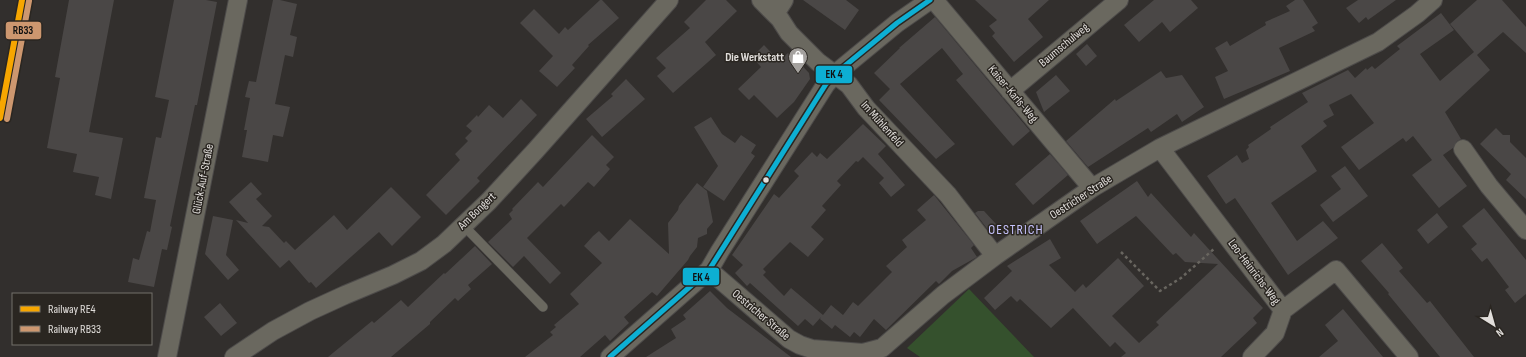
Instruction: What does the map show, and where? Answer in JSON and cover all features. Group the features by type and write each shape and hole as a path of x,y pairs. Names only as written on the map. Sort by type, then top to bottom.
{"street":[{"name":"Glück-Auf-Straße","path":"167,357 238,0"},
{"name":"Am Bongert","path":"234,357 310,311 421,261 444,244 489,201 670,0"},
{"name":"Im Mühlenfeld","path":"761,0 779,7 789,32 818,62 849,85 866,108 948,195 995,256"},
{"path":"610,357 709,270 826,84 835,74 897,23 930,0"},
{"name":"Kaiser-Karls-Weg","path":"934,0 1092,188"},
{"name":"Baumschulweg","path":"1010,91 1119,0"},
{"name":"Oestricher Straße","path":"709,270 789,339 800,345 812,349 863,353 888,353 943,295 995,256 1092,188 1160,148 1378,42 1418,14 1433,0"},
{"name":"Leo-Heinrichs-Weg","path":"1160,148 1283,310 1336,270 1410,357"},
{"path":"1463,149 1489,186 1526,230"},
{"path":"1252,357 1275,333 1283,310"}],"lane":[{"path":"463,225 543,307"}],"path":[{"path":"1121,252 1160,290 1182,278 1228,236"}],"green space":[{"path":"969,289 1034,357 920,357 907,348"}],"building":[{"path":"69,0 114,0 89,132 123,138 111,199 95,195 99,177 73,172 77,154 47,148 60,78 55,77"},
{"path":"174,0 206,0 217,2 197,105 195,105 170,226 172,227 167,250 162,249 154,287 128,282 133,258 139,260 147,231 150,232 156,200 144,198 156,137 161,138 169,100 155,97"},
{"path":"273,0 297,4 290,35 297,37 293,57 285,55 275,104 290,107 283,137 273,135 268,162 242,157 247,130 244,130 250,98 245,97 249,81 256,82"},
{"path":"600,0 602,0 619,18 588,45 589,46 572,65 575,68 557,87 539,71 553,56 520,23 534,9 559,34 565,27 568,30"},
{"path":"706,0 726,0 737,11 705,42 716,55 673,93 657,76 666,68 656,58 690,28 684,22"},
{"path":"803,0 846,0 859,10 845,30"},
{"path":"975,0 1049,0 1028,19 1043,37 1014,62 992,36 995,33 989,26 997,20"},
{"path":"1154,0 1191,0 1198,8 1170,32 1162,22 1139,42 1124,25"},
{"path":"1295,0 1303,0 1318,23 1312,27 1315,31 1279,48 1290,71 1224,99 1215,77 1228,71 1215,48 1227,41 1230,46 1266,25 1265,22 1290,11 1286,6"},
{"path":"1358,0 1396,0 1368,20 1366,17 1359,23 1346,8"},
{"path":"1477,0 1502,0 1526,27 1526,53 1503,32 1477,55 1490,70 1445,112 1461,139 1457,141 1453,148 1443,155 1467,186 1439,208 1412,175 1432,160 1413,136 1406,142 1403,138 1359,170 1341,147 1374,123 1351,94 1329,105 1334,115 1323,121 1327,126 1301,146 1317,171 1271,203 1297,241 1323,221 1338,238 1288,275 1235,198 1226,204 1207,176 1237,155 1242,163 1249,159 1246,150 1249,147 1248,145 1271,129 1270,127 1308,102 1302,93 1348,70 1355,78 1366,68 1367,70 1372,66 1375,69 1400,49 1397,46 1441,13 1454,30 1420,54 1440,81 1474,52 1450,24"},
{"path":"935,17 1030,131 1013,146 956,80 963,74 942,48 900,84 955,144 936,159 879,100 890,89 874,73 899,48"},
{"path":"1087,44 1097,56 1086,66 1076,54"},
{"path":"764,45 779,61 788,53 793,58 794,57 809,73 810,79 794,102 777,118 754,95 749,100 738,89 761,67 752,57"},
{"path":"1161,71 1166,78 1182,75 1204,107 1182,122 1177,114 1151,132 1148,128 1088,167 1066,141 1115,99 1116,101"},
{"path":"1056,75 1070,91 1044,112 1036,92"},
{"path":"626,79 645,99 602,137 586,119 613,96 611,94"},
{"path":"521,99 537,115 477,178 480,181 446,215 426,195 460,160 455,154 468,141 465,138 472,131 466,126 477,115 478,117 489,105 503,118"},
{"path":"711,117 722,134 735,143 741,135 756,145 751,153 755,156 724,201 703,187 718,166 694,127"},
{"path":"863,124 886,146 878,154 905,185 891,197 879,183 884,178 863,157 858,162 856,161 837,181 841,185 822,206 826,210 811,227 824,239 808,257 790,242 763,269 766,272 763,275 784,296 791,288 823,315 831,305 843,315 853,302 858,306 892,272 886,266 907,247 902,240 926,220 917,210 934,195 974,245 971,248 977,257 952,271 939,284 936,281 886,330 874,319 860,337 854,332 850,337 835,325 832,329 820,319 821,317 813,326 805,319 798,326 750,283 747,286 735,273 743,265 732,255 774,194 779,198 799,176 794,171 812,152 817,157 820,153 827,159"},
{"path":"1496,128 1503,135 1510,135 1510,142 1526,158 1526,199 1506,180 1511,174 1480,144"},
{"path":"592,135 614,157 606,165 610,169 594,187 588,182 564,207 561,204 527,238 561,273 550,284 524,256 513,267 488,242 512,219 509,214 513,210 512,209 538,182 543,187"},
{"path":"1050,154 1068,175 1033,205 1015,184"},
{"path":"1345,166 1368,196 1333,222 1320,205 1341,189 1331,176"},
{"path":"1137,181 1148,197 1151,193 1191,237 1194,233 1263,308 1253,318 1257,323 1221,357 1121,357 1126,353 1115,342 1110,347 1073,308 1051,328 1020,299 1017,302 1011,296 995,310 984,298 1012,271 1007,266 1050,239 1061,258 1049,265 1075,292 1083,284 1086,288 1118,258 1144,286 1112,316 1139,343 1159,325 1156,322 1218,264 1185,262 1176,253 1173,255 1136,216 1097,244 1080,221"},
{"path":"251,182 262,194 256,199 272,216 262,226 269,227 284,243 286,241 295,250 334,215 347,230 391,187 421,217 392,246 379,232 316,288 311,282 309,283 289,260 280,268 236,220 248,223 229,202"},
{"path":"697,183 707,191 713,222 707,229 707,234 698,238 697,247 688,260 657,296 652,292 624,317 629,323 610,341 605,335 580,357 525,357 553,335 550,332 556,327 554,325 579,304 570,294 602,263 584,246 593,236 599,231 609,241 630,219 669,254 668,223"},
{"path":"1484,208 1526,260 1526,294 1515,303 1505,290 1509,287 1487,258 1482,262 1471,249 1477,244 1462,226"},
{"path":"978,211 984,211 996,224 989,231 975,213"},
{"path":"1437,213 1448,227 1428,244 1417,230"},
{"path":"213,216 233,220 226,255 239,270 228,280 205,254"},
{"path":"1382,243 1403,268 1399,271 1427,303 1430,301 1474,357 1440,357 1388,294 1389,293 1361,261"},
{"path":"475,246 492,264 468,285 471,289 458,301 455,298 430,322 430,324 391,357 328,357 372,321 374,323 401,300 408,307"},
{"path":"710,291 727,308 791,357 646,357 676,338 671,329 686,319 683,315"},
{"path":"220,303 237,323 221,336 204,317"},
{"path":"1343,309 1383,357 1319,357 1338,341 1325,325"}],"rail line":[{"name":"RE4","path":"0,118 22,0"},
{"name":"RB33","path":"7,119 29,1"}],"transit line":[{"path":"610,357 709,270 826,84 835,74 897,23 930,0"}],"place":[{"name":"Die Werkstatt","path":"798,74"}],"district":[{"name":"OESTRICH","path":"1016,229"}]}
